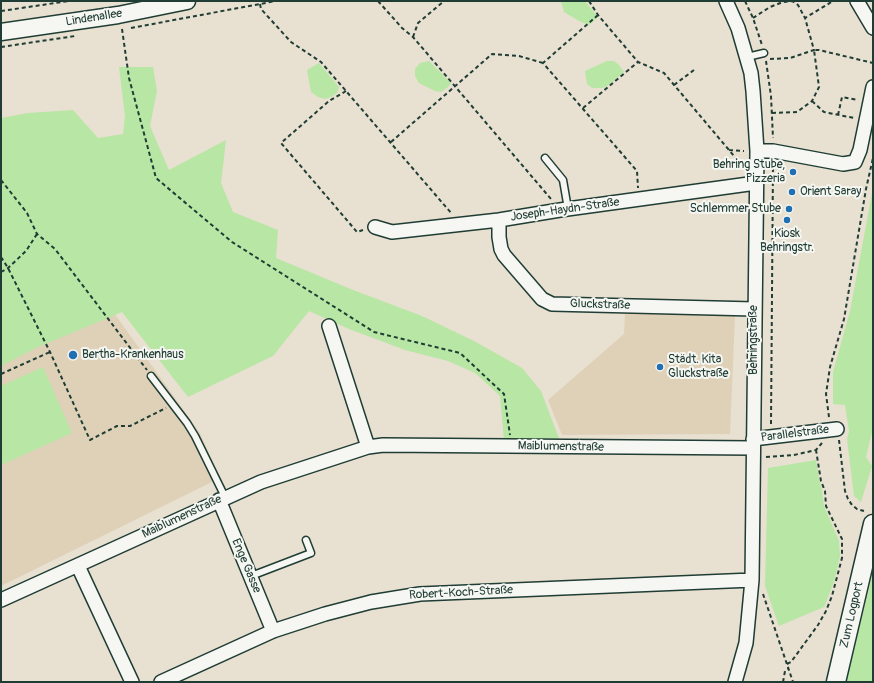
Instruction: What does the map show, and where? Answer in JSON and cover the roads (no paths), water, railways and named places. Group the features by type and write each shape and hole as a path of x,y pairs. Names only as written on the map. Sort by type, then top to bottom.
{"main road":[{"name":"Zum Logport","path":"836,682 868,518"}],"street":[{"name":"Lindenallee","path":"1,32 118,15 188,1"},
{"name":"Behringstraße","path":"726,1 738,28 747,57 753,91 757,151 752,584 746,643 735,682"},
{"path":"857,1 873,28"},
{"path":"757,151 773,151 843,164 855,162 860,150 873,87"},
{"name":"Joseph-Haydn-Straße","path":"375,227 392,232 499,220 564,209 640,200 756,183"},
{"name":"Gluckstraße","path":"499,220 499,237 501,249 504,255 542,299 552,304 754,309"},
{"path":"329,326 368,447"},
{"name":"Parallelstraße","path":"753,448 831,430"},
{"name":"Maiblumenstraße","path":"1,600 78,566 222,498 261,482 368,447 383,445 753,448"},
{"name":"Enge Gasse","path":"222,498 273,631"},
{"path":"78,566 132,682"},
{"name":"Robert-Koch-Straße","path":"161,682 273,631 332,612 371,602 420,594 752,584"}],"lane":[{"path":"747,57 765,56"},
{"path":"544,158 563,180 564,209"},
{"path":"151,376 195,436 222,498"},
{"path":"251,576 311,553 306,540"}],"place":[{"name":"Behring Stube, Pizzeria","path":"793,172"},
{"name":"Orient Saray","path":"792,192"},
{"name":"Schlemmer Stube","path":"789,209"},
{"name":"Kiosk Behringstr.","path":"787,220"},
{"name":"Bertha-Krankenhaus","path":"73,355"},
{"name":"Städt. Kita Gluckstraße","path":"660,367"}]}
